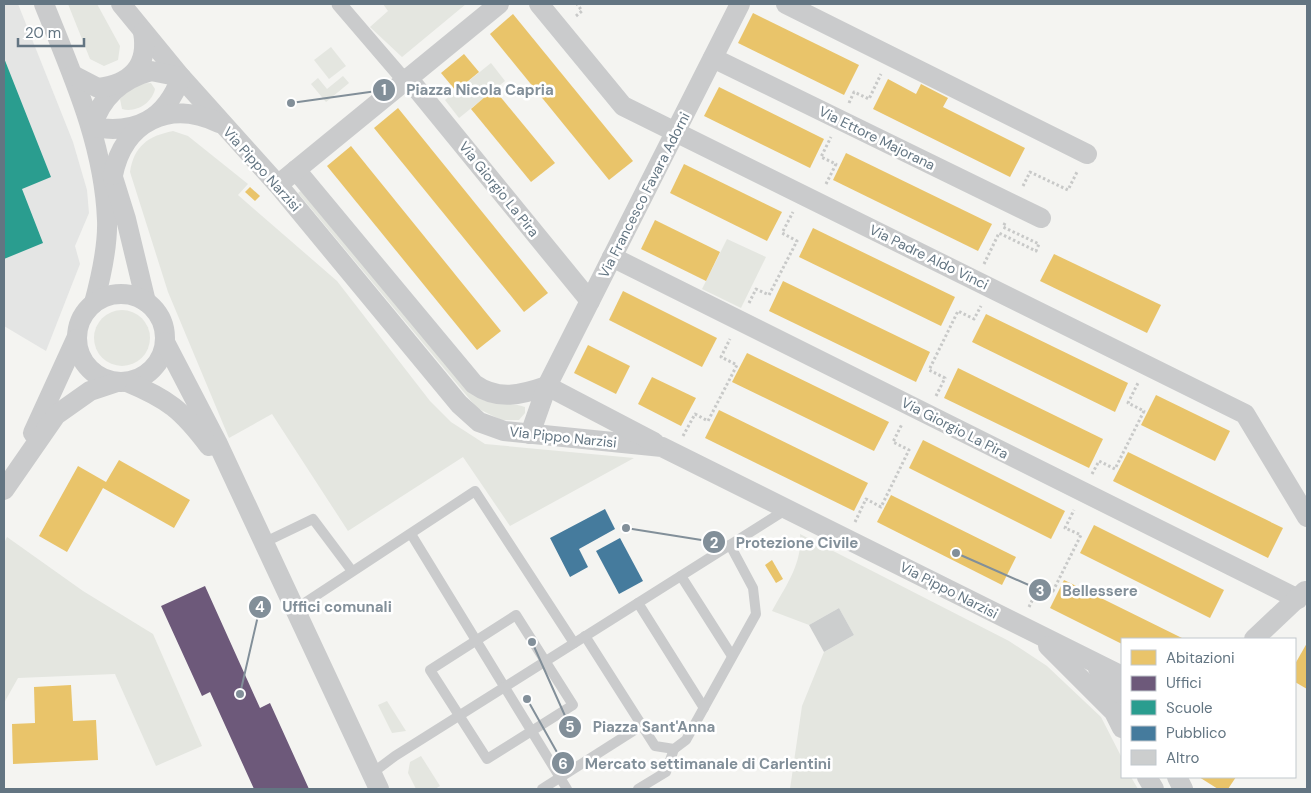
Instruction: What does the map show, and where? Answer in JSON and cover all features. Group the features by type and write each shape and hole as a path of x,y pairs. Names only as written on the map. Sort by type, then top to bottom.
{"street":[{"path":"44,4 95,135 113,175 126,219 146,302"},
{"name":"Via Pippo Narzisi","path":"121,4 180,77 278,184 459,404 479,422 504,431 668,450 1121,676"},
{"path":"339,4 406,80"},
{"path":"278,184 499,4"},
{"name":"Via Padre Aldo Vinci","path":"539,4 624,106 1245,414 1307,517"},
{"name":"Via Francesco Favara Adorni","path":"530,434 547,386 740,4"},
{"path":"786,4 1087,154"},
{"path":"94,303 99,284 108,222 95,135 96,114 106,98 137,69 143,57 145,45 143,32"},
{"name":"Via Ettore Majorana","path":"713,58 1041,218"},
{"path":"72,75 98,88 151,71 180,77 174,96 164,110 133,132 123,145 116,159 113,175"},
{"name":"Via Giorgio La Pira","path":"406,80 590,301"},
{"path":"95,135 150,121 165,114 184,112 204,116 222,125"},
{"path":"296,170 474,384 485,392 505,396 521,395 547,386 668,450"},
{"name":"Via Giorgio La Pira","path":"612,257 1083,492 1302,594"},
{"path":"18,467 76,339 81,319 94,303 102,298 120,294 138,297 146,302 157,312 163,326 165,342 217,442 232,478 375,781"},
{"path":"76,339 80,355 89,369 107,380 122,382 154,393 184,414 232,478"},
{"path":"4,490 18,467 56,415 90,391 141,378 153,368 161,356 165,342"},
{"path":"1255,638 1302,594"},
{"path":"1027,629 1100,697 1114,712 1121,726"},
{"path":"1090,660 1121,694"}],"lane":[{"path":"294,610 476,491 574,643"},
{"path":"375,781 394,756 787,509"},
{"path":"263,543 313,519 352,571"},
{"path":"411,534 567,789"},
{"path":"638,789 666,772 674,749 686,740 756,614 753,588 730,545"},
{"path":"681,576 732,656"},
{"path":"638,603 704,708"},
{"path":"516,615 573,705 487,759 430,670 476,641 516,615"},
{"path":"585,636 654,746 674,749"},
{"path":"542,789 642,726"}],"path":[{"path":"1030,172 1068,190"},
{"path":"782,270 798,241 782,233 803,194"},
{"path":"846,539 866,499 881,507 909,450 893,442 945,378 929,370 958,311 974,319 999,233 1036,251 1039,244 1003,227"},
{"path":"668,450 694,414 708,421 737,365"},
{"path":"1027,629 1040,584 1053,591 1081,535 1065,528 1099,461 1115,469 1144,411 1128,403 1147,365"}],"shaded area":[{"path":"4,4 18,4 73,142 87,190 89,213 75,246 80,264 46,351 4,326"},
{"path":"68,4 97,4 120,46 118,60 104,66 90,59"},
{"path":"383,4 466,4 402,57 370,27 388,11"},
{"path":"331,47 346,66 329,79 314,60"},
{"path":"491,63 505,81 459,118 445,100"},
{"path":"343,76 349,83 326,102 311,84 318,78 327,89"},
{"path":"151,83 155,89 147,103 133,110 122,109 120,99 127,92 138,85"},
{"path":"173,131 188,136 248,184 238,195 337,281 430,401 451,422 485,444 634,458 510,526 463,457 348,531 272,414 229,438 168,292 130,172 135,155 149,139"},
{"path":"302,190 484,400 525,407 525,413 519,420 501,420 477,408 298,193"},
{"path":"727,239 766,257 741,308 702,289"},
{"path":"122,310 133,312 142,318 148,327 150,338 148,349 142,358 133,364 122,366 111,364 102,358 96,349 94,338 96,327 102,318 111,312"},
{"path":"800,534 1009,641 1047,666 1101,717 1121,756 1121,778 1132,778 1138,789 790,789 802,706 824,652 854,635 839,608 809,625 772,611 796,565"},
{"path":"7,537 83,591 153,634 202,746 156,766 115,674 18,678 4,703 4,543"},
{"path":"387,701 406,731 392,733 378,705"},
{"path":"421,756 440,786 435,789 416,789 408,773 410,762"}],"building: Abitazioni":[{"path":"753,13 859,65 844,95 738,43"},
{"path":"513,14 633,161 609,180 490,34"},
{"path":"464,54 479,72 456,91 441,73"},
{"path":"888,79 916,94 921,84 948,98 943,107 1025,148 1010,177 873,109"},
{"path":"719,87 824,139 810,168 704,116"},
{"path":"494,89 555,163 531,182 471,109"},
{"path":"398,108 548,293 524,312 374,128"},
{"path":"351,146 501,331 477,350 327,166"},
{"path":"846,153 992,224 978,251 833,180"},
{"path":"684,164 782,212 767,241 670,193"},
{"path":"250,187 260,196 255,201 245,192"},
{"path":"655,220 720,252 706,281 641,249"},
{"path":"813,228 955,297 941,326 799,257"},
{"path":"1054,254 1161,305 1147,333 1040,281"},
{"path":"783,281 930,352 916,382 769,311"},
{"path":"623,291 717,338 702,367 609,320"},
{"path":"986,314 1128,383 1115,412 972,342"},
{"path":"588,345 630,366 616,394 574,373"},
{"path":"747,353 889,422 874,451 732,382"},
{"path":"958,368 1103,439 1089,468 944,398"},
{"path":"652,377 696,398 681,426 638,404"},
{"path":"1156,395 1230,431 1215,461 1141,425"},
{"path":"719,410 868,483 854,511 705,438"},
{"path":"923,440 1065,511 1051,539 909,468"},
{"path":"1128,452 1283,528 1268,558 1113,481"},
{"path":"119,460 190,500 174,528 103,488 67,552 39,536 78,466 106,482"},
{"path":"891,495 1016,557 1002,585 877,522"},
{"path":"1094,525 1224,590 1210,618 1080,553"},
{"path":"772,560 783,579 776,583 765,565"},
{"path":"1064,580 1182,638 1121,638 1121,644 1050,608"},
{"path":"1307,643 1307,689 1296,683 1296,662"},
{"path":"71,685 73,721 96,720 98,760 13,764 12,724 35,723 34,687"},
{"path":"1201,778 1235,778 1228,789 1218,789"}],"building: Uffici":[{"path":"205,586 260,708 270,703 309,789 254,789 210,692 202,696 161,606"}],"building: Scuole":[{"path":"4,58 51,177 22,189 43,243 4,259"}],"building: Pubblico":[{"path":"605,509 615,529 579,549 588,567 570,577 550,538"},
{"path":"620,538 643,581 619,594 596,551"}],"building: Altro":[{"path":"839,608 854,635 824,652 809,625"}],"place":[{"name":"Piazza Nicola Capria","path":"291,103"},
{"name":"Protezione Civile","path":"626,528"},
{"name":"Bellessere","path":"956,553"},
{"name":"Piazza Sant'Anna","path":"532,642"},
{"name":"Uffici comunali","path":"240,694"},
{"name":"Mercato settimanale di Carlentini","path":"527,699"}]}
